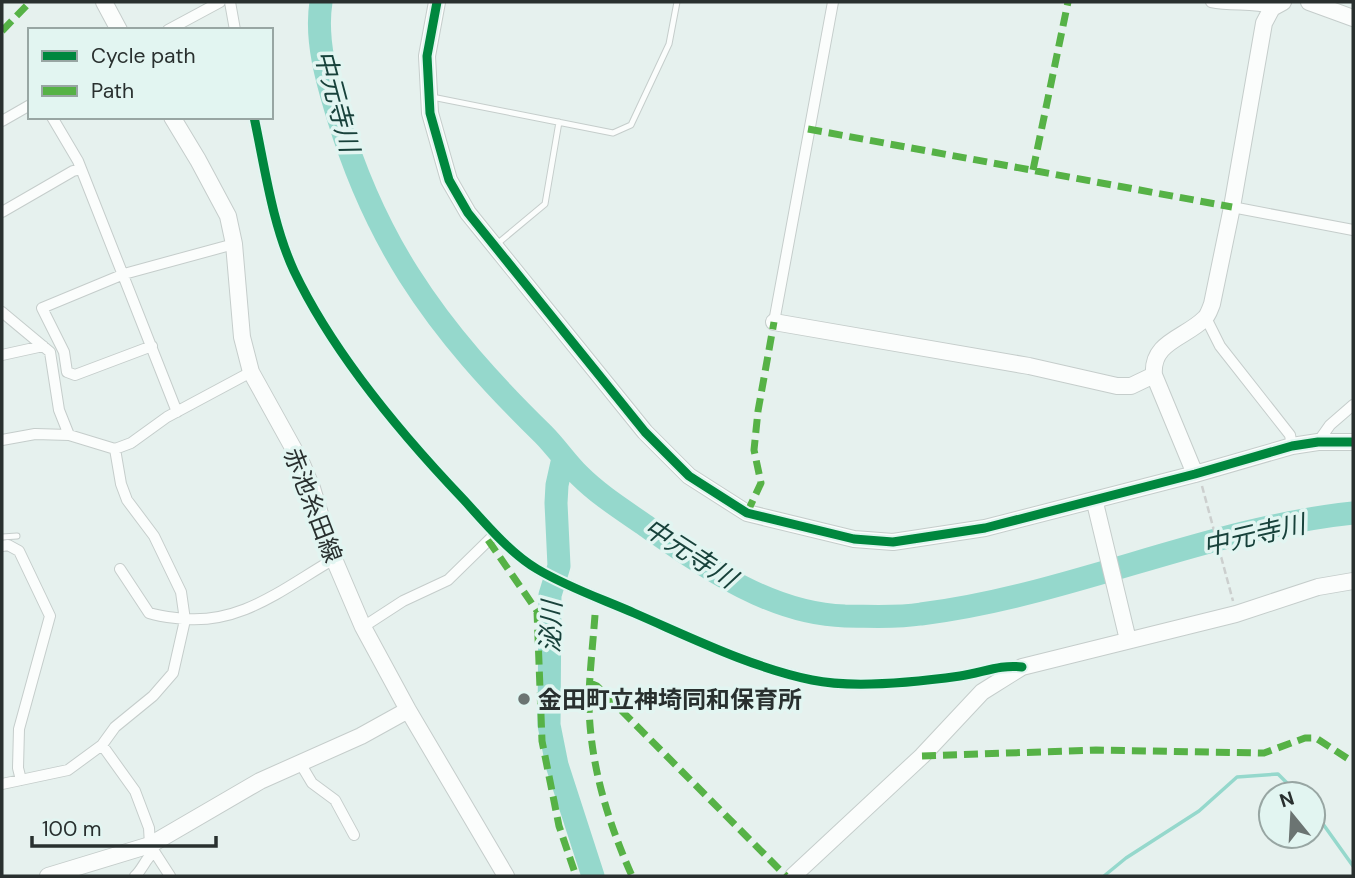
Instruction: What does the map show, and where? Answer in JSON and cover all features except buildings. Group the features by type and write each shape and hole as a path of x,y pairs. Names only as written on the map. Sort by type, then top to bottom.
{"street":[{"path":"104,2 118,28"},
{"path":"172,28 219,2"},
{"path":"230,2 235,28"},
{"path":"437,2 427,56 430,113 449,180 468,213 645,432 689,476 747,513 854,539 893,542 985,528 1097,503 1198,478 1292,446 1318,442 1353,442"},
{"path":"833,2 774,321 1030,366 1117,386 1131,386 1154,375"},
{"path":"1211,2 1227,5 1278,5"},
{"path":"1309,2 1353,18"},
{"path":"1198,478 1154,375 1153,365 1156,355 1206,318 1212,304 1264,23 1278,5"},
{"path":"2,121 28,106"},
{"path":"53,119 81,169 177,412"},
{"name":"赤池糸田線","path":"173,119 228,216 234,244 242,337 251,372 307,476 334,559 363,627 408,710 506,876"},
{"path":"254,119 279,229 294,269 316,313 391,417 433,468 495,534 537,568 728,654 813,680 859,684 961,676 1007,664 1022,667"},
{"path":"2,212 81,169"},
{"path":"1232,207 1353,230"},
{"path":"152,346 75,375 67,372 64,352 42,307 124,274 234,244"},
{"path":"4,315 50,352 59,410 69,435"},
{"path":"1206,318 1220,346 1290,435 1292,446"},
{"path":"2,355 43,346"},
{"path":"2,440 35,434 69,435 115,449 131,443 177,412 251,372"},
{"path":"1318,442 1330,425 1353,405"},
{"path":"2,784 68,769 102,745 115,727 153,696 173,673 185,620 181,592 154,536 127,500 121,484 115,449"},
{"path":"1097,503 1127,636"},
{"path":"363,627 403,601 448,580 495,534"},
{"path":"2,546 9,545 19,551 50,616 19,729 18,768 21,780"},
{"path":"120,569 149,613 185,620 222,619 247,611 334,559"},
{"path":"793,876 922,756 982,692 1022,667 1127,636 1236,614 1318,587 1353,581"},
{"path":"48,876 152,848 260,781 361,736 408,710"},
{"path":"102,745 135,791 149,828 152,848 170,876"},
{"path":"300,762 312,783 335,800 354,835"},
{"path":"135,876 142,869 152,848"}],"lane":[{"path":"429,96 613,133 631,125 669,44 677,2"},
{"path":"495,246 545,204 559,122"},
{"path":"2,537 17,536"}],"path":[{"path":"1198,478 1234,606"}],"waterway":[{"name":"中元寺川","path":"321,2 323,60 345,138 360,179 398,256 439,318 506,397 587,482 668,542 740,586 791,607 818,613 845,616 912,615 1030,593 1245,533 1353,513"},
{"name":"泌川","path":"563,458 556,503 559,566 550,595 549,725 557,765 593,876"},
{"path":"1104,876 1126,858 1199,811 1237,777 1278,774 1284,780"},
{"path":"1327,830 1353,866"}],"marked path":[{"path":"2,31 30,2"},
{"path":"1033,170 1068,2"},
{"path":"808,129 1232,207"},
{"path":"747,513 761,483 754,450 774,322"},
{"path":"488,540 537,611 542,741 559,826 576,876"},
{"path":"595,615 589,695 592,742 607,811 632,876"},
{"path":"590,683 597,686 786,876"},
{"path":"922,756 1096,750 1264,753 1305,738 1316,738 1353,762"}],"cycle path":[{"path":"437,2 427,56 430,113 449,180 468,213 645,432 689,476 747,513 854,539 893,542 985,528 1292,446 1318,442 1353,442"},
{"path":"254,119 270,195 286,253 328,332 370,392 416,448 498,537 527,562 572,587 722,651 766,668 812,680 847,684 886,684 1022,667"}],"place":[{"name":"金田町立神埼同和保育所","path":"524,699"}]}
